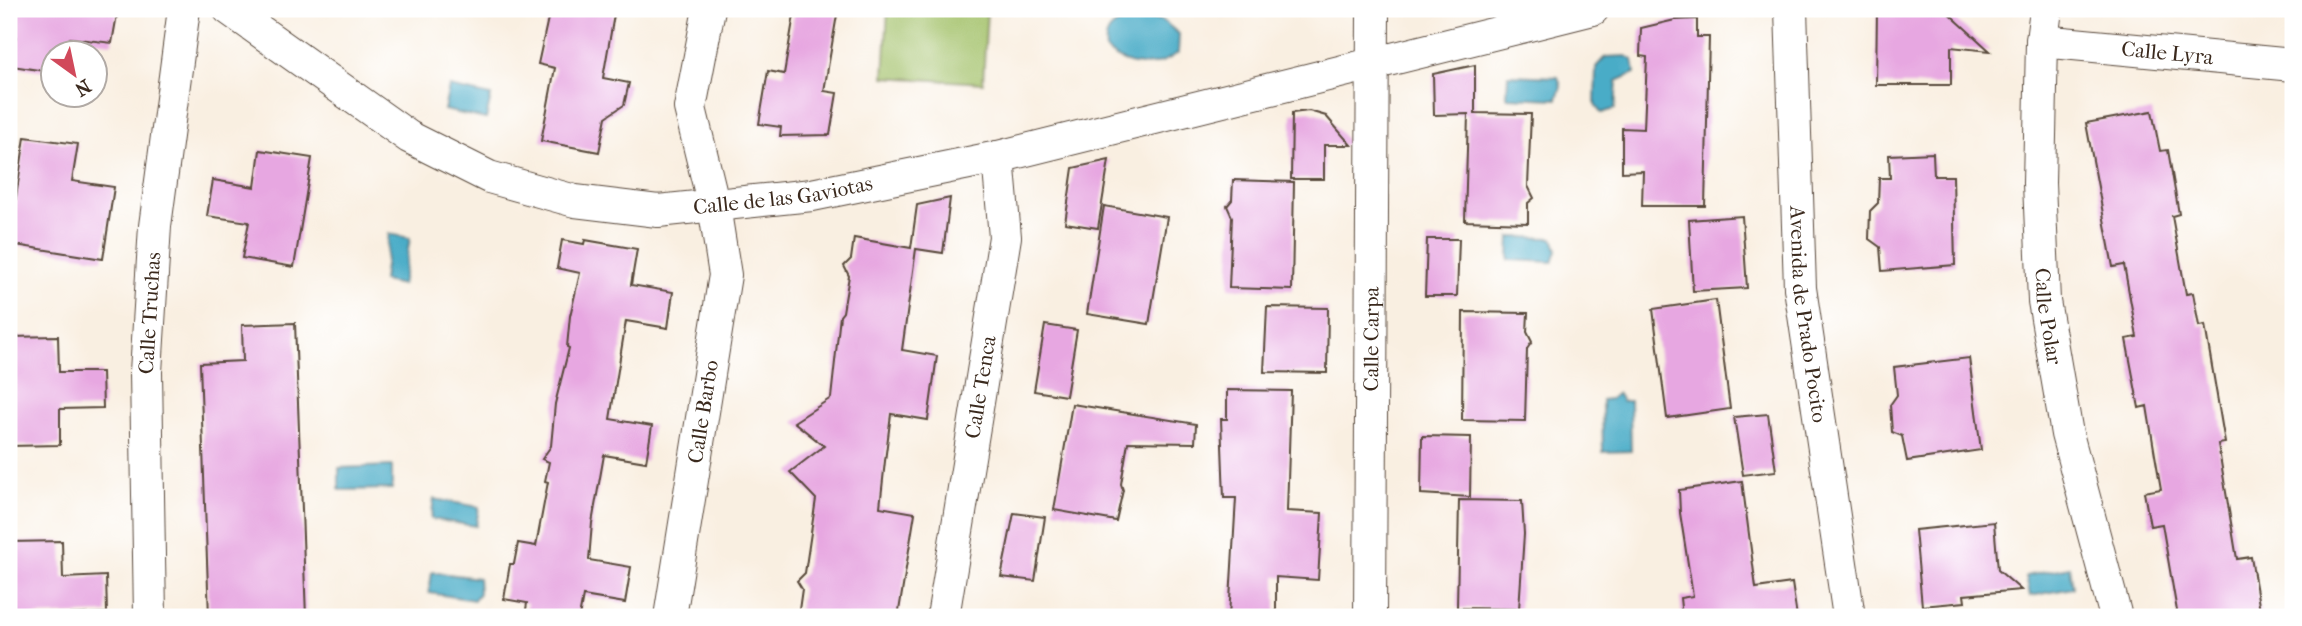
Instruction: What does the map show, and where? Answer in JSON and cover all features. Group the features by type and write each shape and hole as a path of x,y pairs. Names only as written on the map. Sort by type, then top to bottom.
{"street":[{"name":"Calle Truchas","path":"150,617 146,372 155,226 184,9"},
{"name":"Calle de las Gaviotas","path":"229,9 409,137 489,177 575,201 658,211 811,195 998,157 1374,61 1592,9"},
{"name":"Calle Barbo","path":"670,617 725,275 714,206 690,107 709,9"},
{"path":"1373,9 1374,61"},
{"name":"Avenida de Prado Pocito","path":"1791,9 1800,288 1849,617"},
{"name":"Calle Polar","path":"2046,9 2042,41 2039,184 2044,301 2067,433 2116,617"},
{"name":"Calle Lyra","path":"2042,41 2293,65"},
{"name":"Calle Carpa","path":"1370,617 1374,61"},
{"name":"Calle Tenca","path":"943,617 1005,237 998,157"}],"green space":[{"path":"888,9 987,9 983,83 884,77"}],"water":[{"path":"1134,17 1162,20 1179,34 1178,53 1151,65 1142,65 1123,61 1106,50 1106,37 1112,28"},
{"path":"1626,56 1633,60 1635,73 1617,81 1615,109 1601,113 1595,105 1596,67 1605,57"},
{"path":"1508,75 1558,77 1561,86 1557,99 1507,97"},
{"path":"449,87 491,96 486,119 444,110"},
{"path":"389,234 410,238 402,285 383,281"},
{"path":"1510,237 1553,238 1557,250 1553,262 1509,260"},
{"path":"1617,393 1622,401 1630,401 1631,451 1603,452 1602,400 1610,399"},
{"path":"392,466 392,489 339,490 339,468"},
{"path":"434,499 479,507 476,526 431,519"},
{"path":"2070,567 2073,588 2030,596 2026,576"},
{"path":"432,572 478,578 479,593 474,600 429,593"}],"building":[{"path":"9,9 118,9 112,43 108,43 108,38 38,38 38,70 12,66 16,32 9,31"},
{"path":"550,9 615,9 603,78 629,83 624,105 606,117 599,152 541,141 555,68 538,64"},
{"path":"795,9 838,9 824,91 837,93 830,135 780,136 781,127 759,124 768,71 784,74"},
{"path":"1877,9 1944,9 1990,51 1951,47 1951,85 1876,85"},
{"path":"1697,19 1697,37 1709,37 1705,206 1642,206 1643,171 1622,172 1622,128 1644,129 1647,57 1640,56 1641,28 1675,20"},
{"path":"1475,65 1475,113 1531,114 1528,186 1534,198 1528,203 1528,223 1465,221 1468,114 1434,115 1433,74"},
{"path":"1309,111 1326,116 1351,145 1324,145 1324,179 1291,179 1292,113"},
{"path":"2152,111 2160,151 2168,150 2179,214 2172,216 2186,294 2193,293 2199,326 2205,325 2225,443 2218,444 2237,559 2251,557 2261,617 2178,617 2162,524 2150,526 2144,492 2161,489 2147,406 2139,408 2126,339 2137,337 2124,265 2113,267 2086,123"},
{"path":"25,137 78,144 72,181 114,187 103,259 9,244"},
{"path":"260,150 312,158 294,267 242,258 249,222 207,216 213,180 255,187"},
{"path":"1933,153 1934,176 1953,176 1955,265 1882,271 1880,247 1869,239 1870,211 1878,203 1879,178 1890,178 1889,155"},
{"path":"1109,160 1098,228 1065,223 1073,168"},
{"path":"1233,180 1294,182 1292,290 1229,288 1232,217 1227,206 1232,200"},
{"path":"950,198 943,253 916,249 902,350 937,356 928,420 891,414 885,461 880,507 915,513 898,617 798,617 802,589 797,581 805,573 816,499 790,472 824,446 794,422 831,398 840,316 849,276 844,266 851,259 854,238 911,248 917,205"},
{"path":"1104,206 1167,217 1149,324 1087,314"},
{"path":"1742,216 1747,288 1693,291 1689,220"},
{"path":"1427,239 1459,239 1457,296 1425,296"},
{"path":"562,240 584,244 585,240 637,249 631,285 673,292 668,328 626,321 610,419 652,426 646,462 604,455 592,523 589,560 631,567 625,603 583,596 579,617 525,617 527,603 504,599 510,564 514,564 518,543 536,546 548,482 545,481 549,462 542,459 551,446 555,404 569,348 570,316 580,273 557,268"},
{"path":"1716,300 1730,409 1667,418 1653,309"},
{"path":"1267,307 1328,308 1327,373 1264,372"},
{"path":"1463,312 1528,313 1527,332 1532,342 1527,349 1525,421 1462,420"},
{"path":"295,323 306,617 209,617 200,363 243,361 242,325"},
{"path":"1045,325 1077,330 1066,396 1034,391"},
{"path":"58,336 59,372 102,372 103,408 60,409 60,445 9,446 9,337"},
{"path":"1969,358 1981,450 1907,461 1902,436 1892,432 1890,405 1897,395 1894,367"},
{"path":"1227,390 1291,391 1287,511 1322,513 1318,580 1276,577 1276,617 1229,617 1236,498 1224,498 1221,419 1227,419"},
{"path":"1072,404 1196,424 1195,443 1128,442 1121,484 1123,490 1116,521 1054,510"},
{"path":"1768,414 1776,471 1743,475 1734,417"},
{"path":"1422,436 1471,437 1470,497 1421,494"},
{"path":"1742,481 1756,588 1792,583 1797,617 1682,617 1680,598 1693,596 1679,490"},
{"path":"1459,500 1522,501 1524,534 1519,609 1457,608"},
{"path":"1014,513 1045,517 1035,581 1001,577"},
{"path":"1994,522 1998,570 2021,590 1964,595 1965,602 1922,606 1915,530"},
{"path":"62,541 63,578 106,576 107,613 10,617 9,542"}]}
